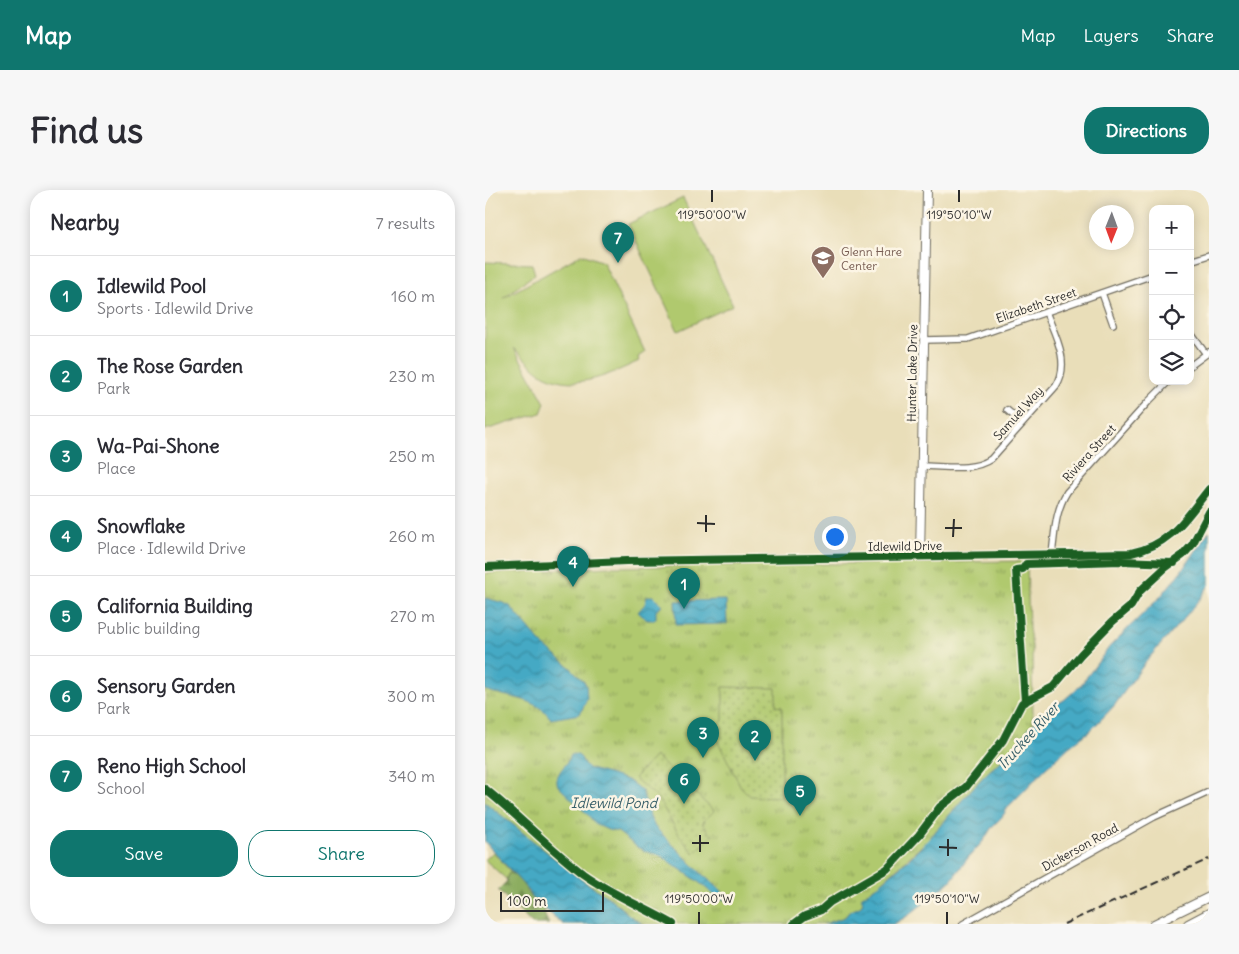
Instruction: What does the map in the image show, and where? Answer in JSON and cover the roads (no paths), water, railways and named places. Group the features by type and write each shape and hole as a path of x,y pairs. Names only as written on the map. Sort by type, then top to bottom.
{"street":[{"name":"Hunter Lake Drive","path":"920,556 927,190"},
{"path":"1194,260 1209,255"},
{"name":"Elizabeth Street","path":"924,340 968,340 1149,276"},
{"path":"1102,292 1113,324"},
{"name":"Samuel Way","path":"922,466 970,467 985,463 991,459 1056,386 1062,373 1063,359 1047,312"},
{"path":"1194,337 1208,353 1194,363"},
{"name":"Riviera Street","path":"1053,554 1057,514 1067,492 1165,385"},
{"path":"1007,410 1022,423"},
{"name":"Idlewild Drive","path":"485,567 618,561 1131,553 1151,548 1165,540 1177,529 1209,489"},
{"name":"Dickerson Road","path":"963,924 1154,818 1209,792"},
{"path":"1154,924 1209,897"},
{"path":"1188,924 1209,913"}],"water":[{"name":"Truckee River","path":"1209,531 1209,585 1198,602 1148,659 1114,706 1090,731 1046,768 1009,806 950,882 909,915 894,924 824,924 845,917 850,911 860,907 863,902 861,897 880,884 929,839 969,792 1006,757 1030,727 1047,710 1064,700 1080,686 1110,646 1161,596 1189,561"},
{"path":"647,596 653,596 662,605 656,611 656,618 653,620 647,620 638,612 645,604"},
{"path":"485,598 510,606 543,645 571,668 586,684 587,699 580,714 551,719 545,712 529,702 485,690"},
{"path":"726,600 727,624 676,625 675,601"},
{"name":"Idlewild Pond","path":"573,754 579,756 588,768 628,780 642,791 655,827 703,875 722,891 725,900 718,898 661,856 644,851 618,832 595,824 558,786 557,777"},
{"path":"485,802 575,875 643,924 563,924 533,899 529,891 485,842"}],"railway":[{"path":"1064,924 1209,859"}],"place":[{"name":"Reno High School","path":"618,263"},
{"name":"Glenn Hare Center","path":"823,279"},
{"name":"Snowflake","path":"573,587"},
{"name":"Idlewild Pool","path":"684,609"},
{"name":"Wa-Pai-Shone","path":"703,758"},
{"name":"The Rose Garden","path":"755,761"},
{"name":"Sensory Garden","path":"684,804"},
{"name":"California Building","path":"800,816"}]}
